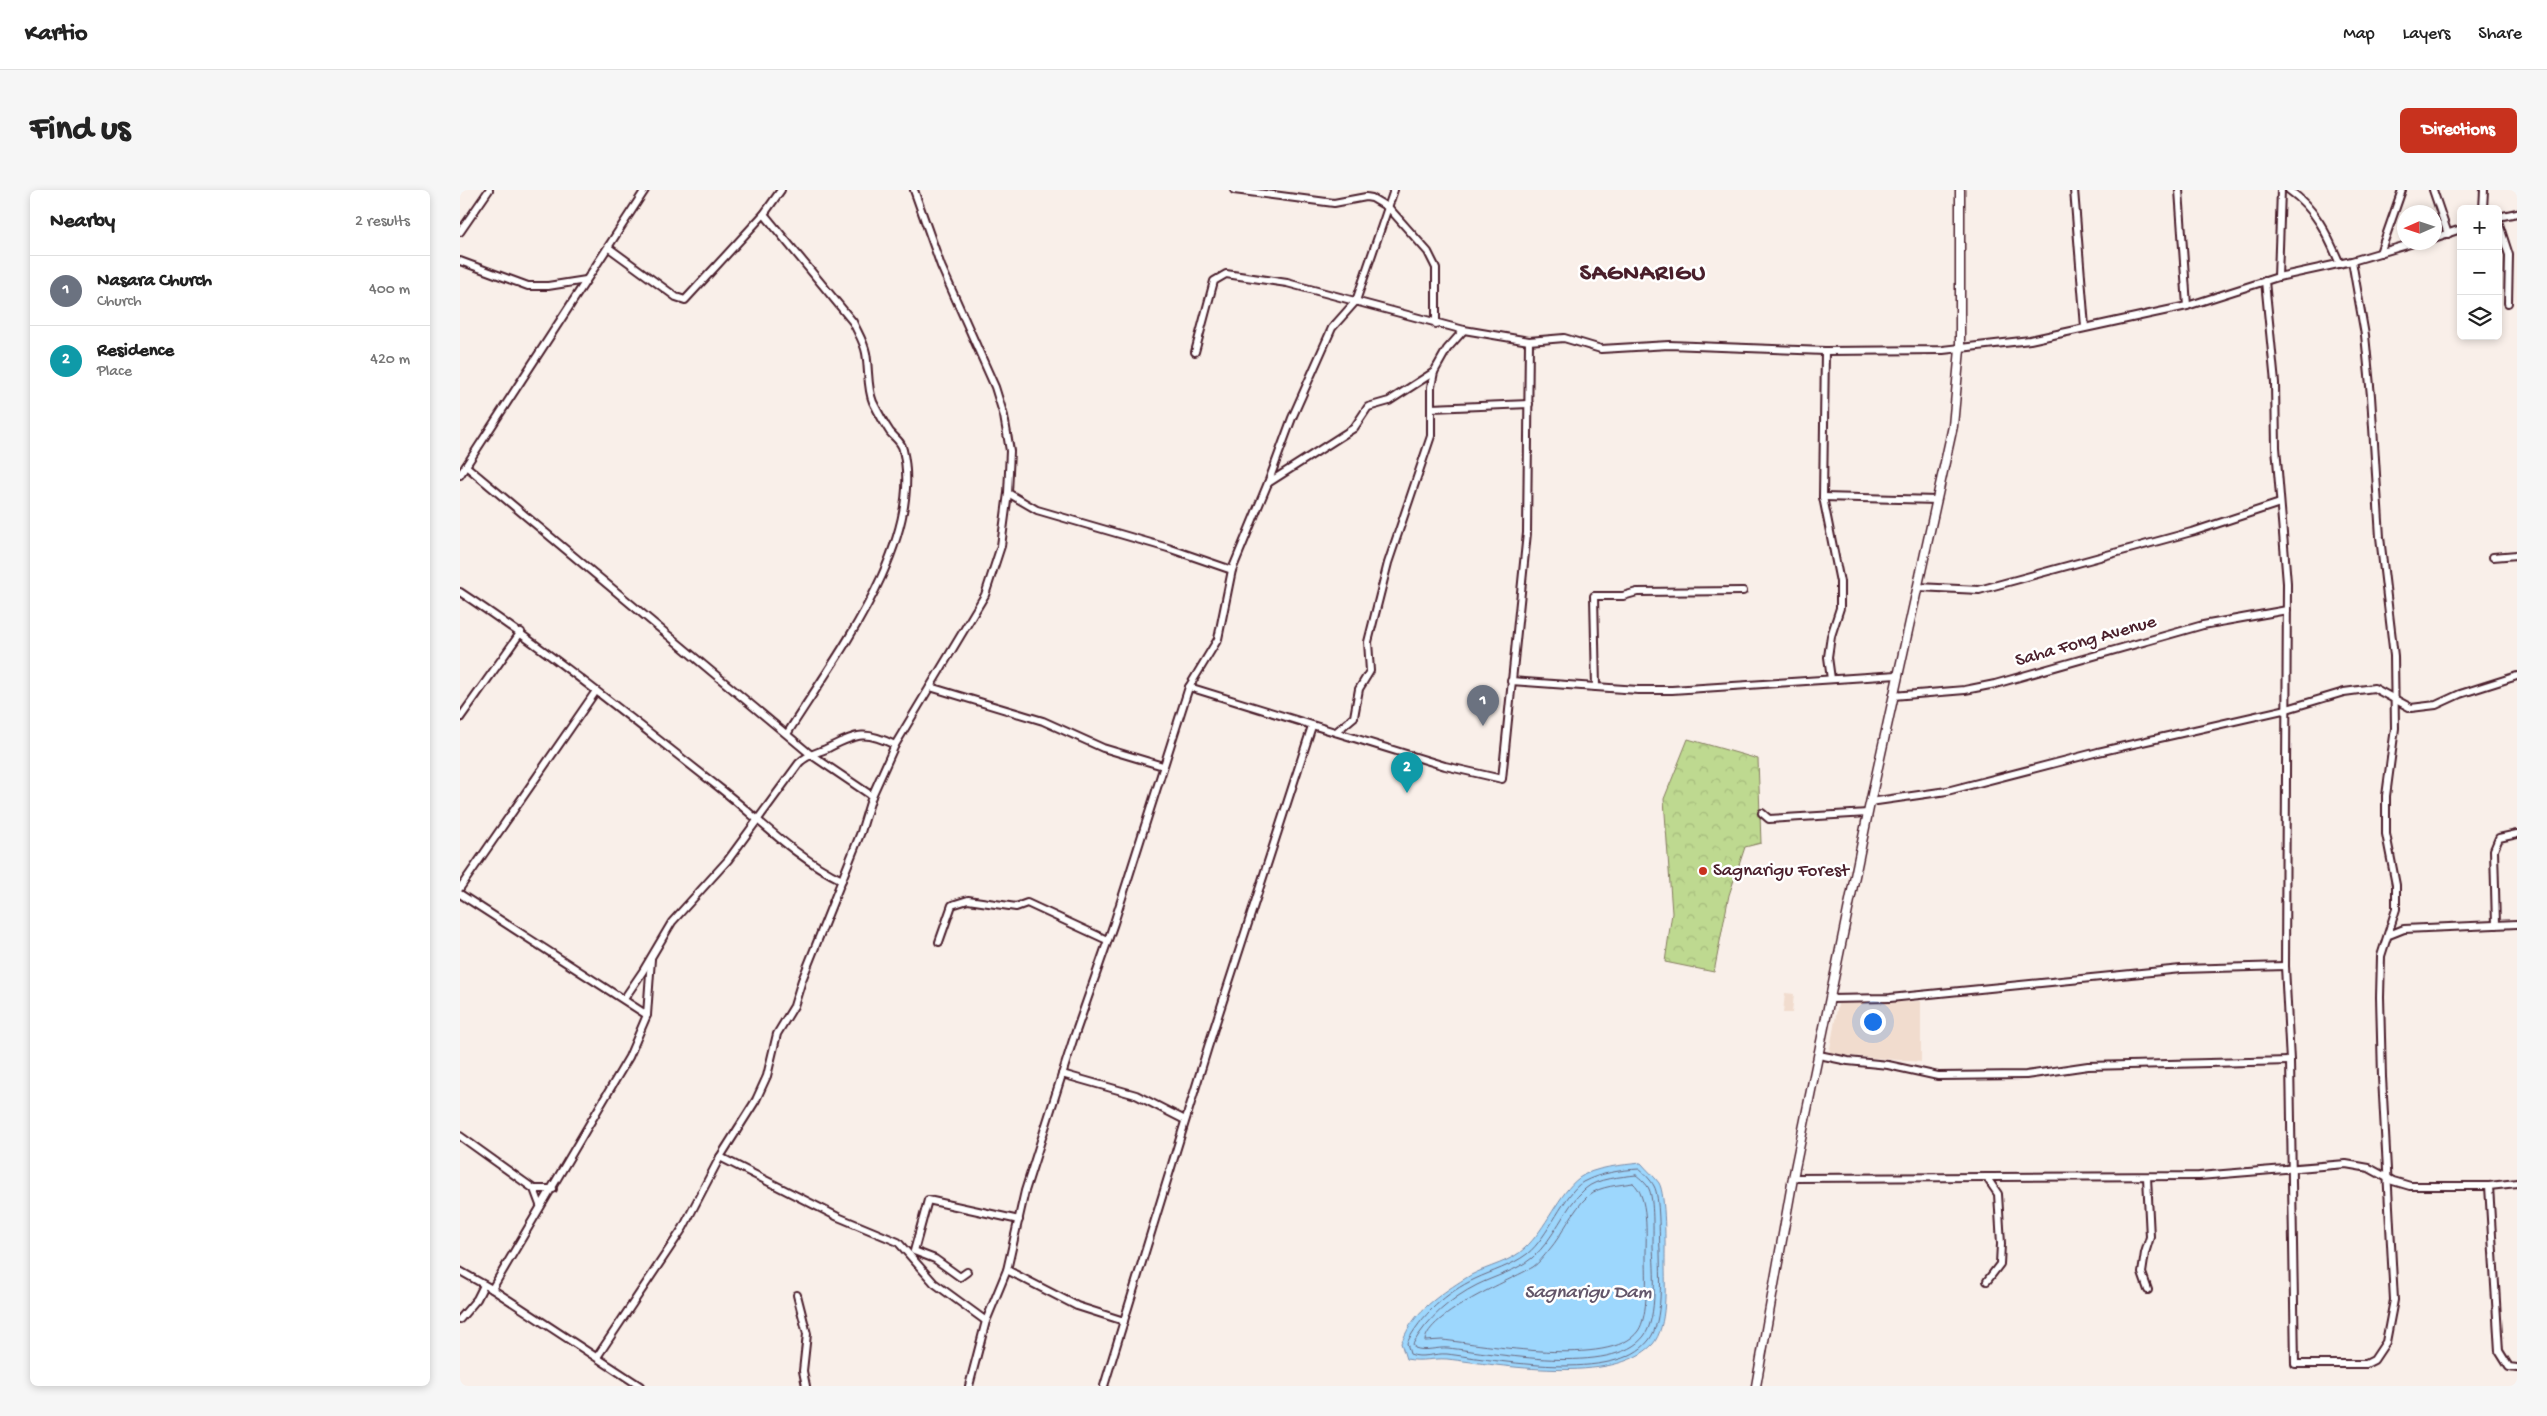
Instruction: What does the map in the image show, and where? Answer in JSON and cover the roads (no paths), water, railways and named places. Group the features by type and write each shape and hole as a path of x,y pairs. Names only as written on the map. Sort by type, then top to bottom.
{"street":[{"path":"460,232 489,190"},
{"path":"460,475 645,190"},
{"path":"609,248 676,297 685,300 764,214 780,190"},
{"path":"597,1357 683,1228 720,1158 756,1100 767,1076 777,1034 794,1006 802,980 842,880 872,796 895,744 975,612 992,580 1001,546 1008,493 1010,451 1004,416 994,387 941,266 914,190"},
{"path":"1234,190 1334,204 1366,197 1372,198 1388,208 1428,252 1436,268 1436,324"},
{"path":"969,1386 986,1321 1007,1270 1019,1220 1062,1074 1190,687 1218,639 1232,570 1268,483 1286,433 1332,328 1356,301 1394,190"},
{"path":"1756,1386 1793,1178 1870,802 1953,426 1960,349 1960,190"},
{"path":"2074,190 2085,327"},
{"path":"2179,190 2187,306"},
{"path":"2278,277 2281,190"},
{"path":"2289,190 2304,200 2322,222 2340,264"},
{"path":"2380,253 2402,190"},
{"path":"2433,190 2448,234"},
{"path":"2483,205 2484,190"},
{"path":"2502,218 2517,213"},
{"path":"764,214 853,322 863,341 866,352 873,402 889,431 902,446 905,464 904,510 885,568 849,638 787,734"},
{"path":"2442,236 2457,231"},
{"path":"2502,232 2509,255 2508,303"},
{"path":"1195,352 1214,281 1221,275 1286,282 1464,330 1529,341 1564,338 1601,349 1669,345 1825,351 1960,349 2030,340 2187,306 2278,277 2340,264 2397,248"},
{"path":"460,261 528,286 548,286 586,280"},
{"path":"2265,281 2276,383 2280,503 2287,610 2284,841 2285,966 2290,1061 2290,1169 2295,1364 2366,1364 2374,1360 2383,1347 2390,1330 2394,1300 2380,997 2381,956 2396,909 2396,885 2386,834 2386,796 2395,728 2394,656 2380,537 2370,380 2361,308 2352,261"},
{"path":"1336,732 1354,716 1359,689 1370,672 1368,642 1388,564 1431,436 1431,386 1434,372 1447,348 1464,330"},
{"path":"1190,687 1460,770 1502,779 1527,533 1529,341"},
{"path":"1825,351 1823,497 1840,582 1840,608 1831,636 1828,657 1831,679"},
{"path":"1268,483 1354,428 1368,407 1388,401 1434,372"},
{"path":"1432,408 1528,404"},
{"path":"466,466 663,629 713,675 810,754 872,796"},
{"path":"1008,493 1037,510 1168,548 1232,570"},
{"path":"1823,497 1937,500"},
{"path":"1918,587 1979,590 2195,531 2280,503"},
{"path":"2493,557 2517,555"},
{"path":"1596,687 1594,596 1623,596 1638,592 1743,591"},
{"path":"460,592 521,632 815,866 842,880"},
{"name":"Saha Fong Avenue","path":"1893,696 1965,690 1995,684 2203,624 2287,610"},
{"path":"460,718 521,632"},
{"path":"1511,681 1672,690 1897,675"},
{"path":"1870,802 1947,791 2098,752 2287,709 2366,688 2379,690 2412,708 2436,705 2460,694 2517,676"},
{"path":"930,687 1043,721 1103,748 1163,766"},
{"path":"460,888 596,691"},
{"path":"1105,1386 1185,1120 1312,726"},
{"path":"624,999 672,922 721,868 756,819 765,811 799,762 810,754 828,748 841,740 872,734 895,744"},
{"path":"1762,813 1769,819 1868,813"},
{"path":"2496,925 2494,850 2499,838 2517,834"},
{"path":"460,894 624,999 647,1016"},
{"path":"939,942 952,905 968,900 1016,907 1027,903 1107,940"},
{"path":"2388,935 2404,929 2517,924"},
{"path":"492,1289 540,1205 553,1188 619,1077 647,1016 651,958"},
{"path":"1830,999 1890,998 2181,968 2285,966"},
{"path":"1819,1055 1895,1066 1938,1076 2026,1075 2088,1066 2290,1061"},
{"path":"1062,1074 1136,1095 1185,1120"},
{"path":"460,1136 534,1189 540,1205"},
{"path":"720,1158 838,1217 898,1242 934,1283 986,1321"},
{"path":"1793,1178 2199,1176 2354,1165 2368,1168 2410,1186 2489,1186 2517,1183"},
{"path":"2146,1177 2150,1237 2142,1273 2148,1290"},
{"path":"1987,1178 1998,1194 2001,1244 2000,1264 1987,1281"},
{"path":"2489,1186 2499,1351 2509,1366 2517,1368"},
{"path":"534,1189 553,1188"},
{"path":"967,1272 960,1277 935,1259 914,1251 928,1200 1019,1220"},
{"path":"1007,1270 1078,1306 1124,1322"},
{"path":"460,1271 492,1289 640,1386"},
{"path":"460,1319 477,1299 484,1284"},
{"path":"797,1295 807,1334 803,1371 806,1386"}],"water":[{"name":"Sagnarigu Dam","path":"1641,1163 1659,1183 1664,1209 1665,1305 1661,1327 1653,1344 1635,1357 1612,1365 1584,1369 1555,1370 1447,1359 1406,1359 1401,1343 1419,1314 1440,1295 1464,1279 1513,1257 1525,1248 1533,1240 1565,1193 1579,1178 1600,1169"}],"place":[{"name":"Nasara Church","path":"1483,726"},
{"name":"Residence","path":"1407,793"},
{"name":"Sagnarigu Forest","path":"1703,871"}],"district":[{"name":"SAGNARIGU","path":"1643,274"}]}
